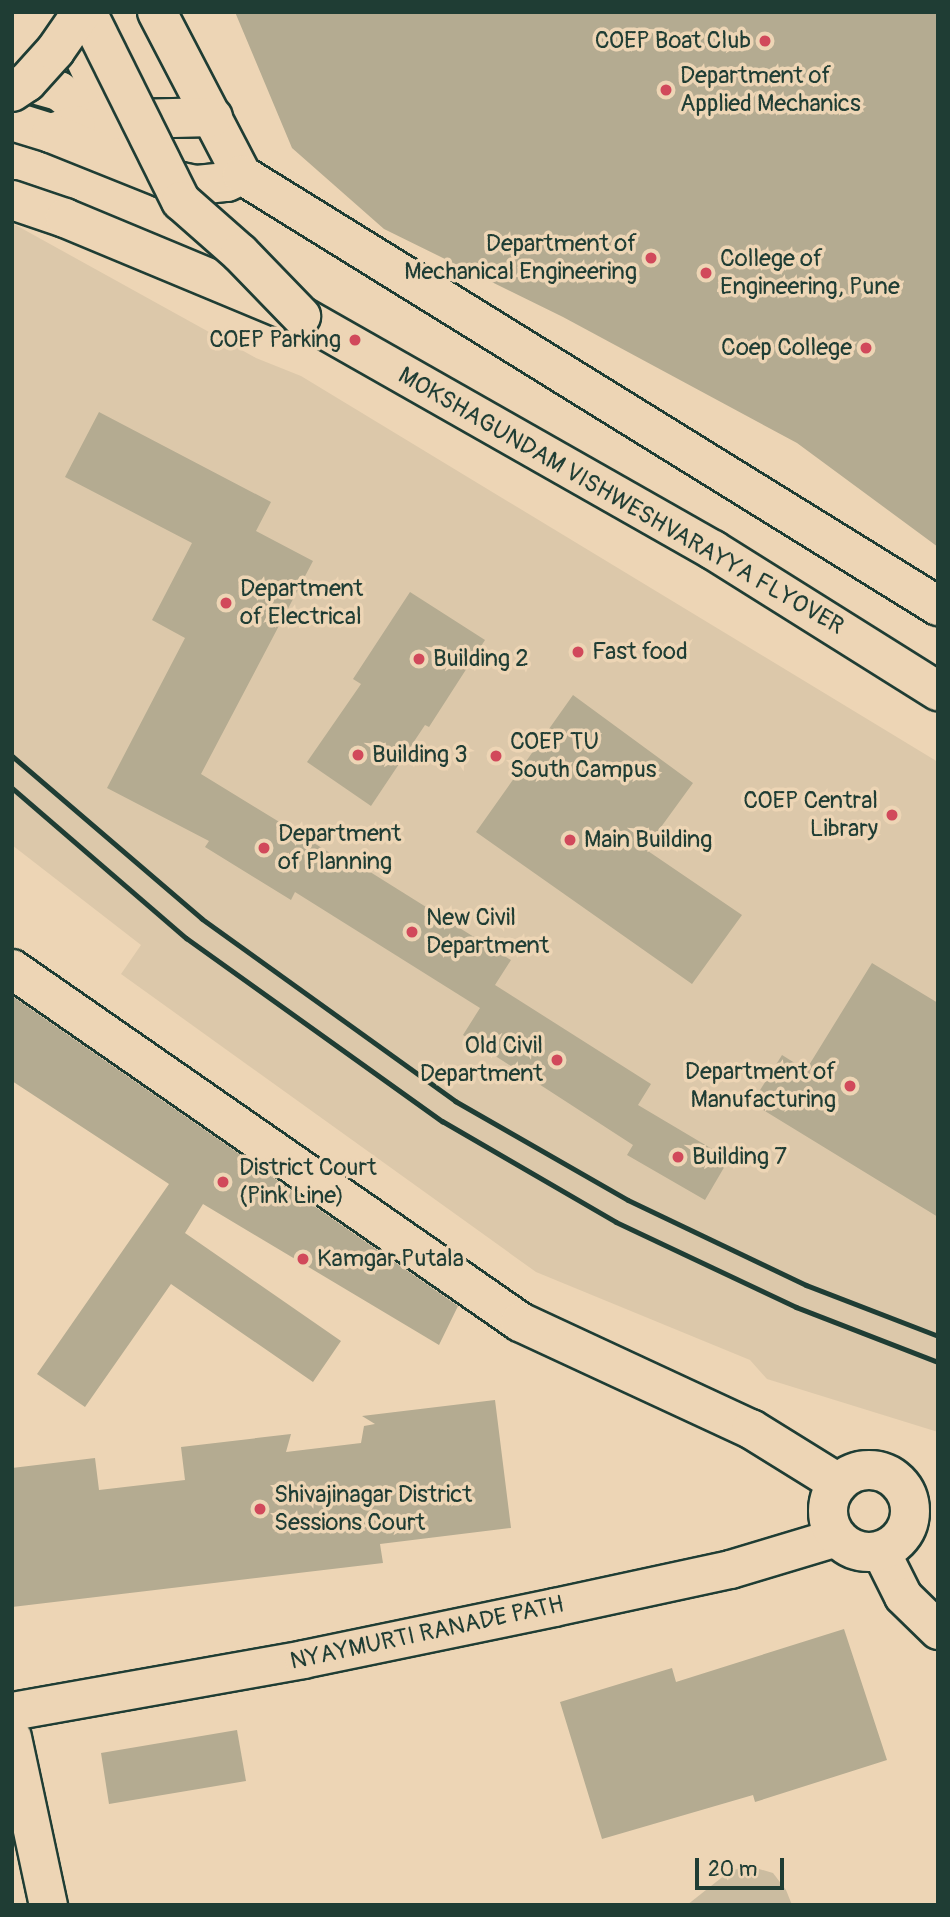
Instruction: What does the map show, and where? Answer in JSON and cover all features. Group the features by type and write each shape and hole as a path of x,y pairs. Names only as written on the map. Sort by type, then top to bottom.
{"main road":[{"path":"12,42 21,36 37,12"},
{"path":"63,12 105,120 135,168"},
{"name":"MOKSHAGUNDAM VISHWESHVARAYYA FLYOVER","path":"12,92 27,82 55,51 84,12 181,201 240,253 301,316"},
{"path":"157,12 242,175 938,606"},
{"path":"12,78 59,91 105,120"},
{"path":"51,133 105,120 212,117"},
{"path":"12,121 51,133 163,178 197,185 227,182 242,175"},
{"name":"MOKSHAGUNDAM VISHWESHVARAYYA FLYOVER","path":"12,200 65,218 301,316 713,550 938,691"},
{"path":"12,969 520,1322 751,1429 838,1483"},
{"path":"858,1471 881,1471 924,1506 900,1538 880,1550 857,1550 837,1537 828,1516 828,1504 838,1483 858,1471"}],"street":[{"name":"NYAYMURTI RANADE PATH","path":"12,1711 303,1659 554,1607 730,1569 837,1537"},
{"path":"880,1550 903,1596 938,1630"},
{"path":"12,1737 48,1905"}],"shaded area":[{"name":"COEP TU South Campus","path":"12,223 256,358 301,376 938,762 938,1432 767,1379 750,1360 536,1272 121,974 141,945 12,845"},
{"path":"749,1866 773,1873 786,1890 792,1905 687,1905 730,1871"}],"building":[{"name":"College of Engineering, Pune","path":"235,12 938,12 938,547 797,443 563,317 384,229 292,148"},
{"path":"99,412 271,502 256,531 313,561 201,774 340,859 343,855 511,960 495,985 651,1084 638,1105 729,1159 705,1200 627,1155 633,1145 463,1035 480,1008 295,892 291,900 205,847 209,841 107,788 185,638 152,620 192,543 65,477"},
{"path":"410,592 485,640 429,727 425,725 371,806 307,762 361,684 353,679"},
{"name":"Main Building","path":"573,695 693,783 645,849 742,915 692,984 476,832"},
{"name":"Department of Manufacturing","path":"872,963 938,1003 938,1217 752,1103 782,1055 806,1070"},
{"path":"12,996 458,1306 439,1345 203,1204 185,1233 341,1341 313,1382 171,1284 85,1407 37,1374 169,1184 12,1081"},
{"name":"Shivajinagar District Sessions Court","path":"495,1400 511,1528 380,1544 383,1563 12,1607 12,1468 95,1458 99,1490 185,1480 181,1447 291,1434 286,1452 361,1443 364,1426 375,1424 362,1416"},
{"path":"844,1629 887,1760 755,1802 753,1795 602,1839 560,1702 672,1668 676,1682"},
{"path":"237,1730 246,1781 109,1804 101,1753"}],"railway":[{"path":"12,756 202,919 455,1101 628,1200 806,1285 938,1336"},
{"path":"12,788 186,938 442,1121 616,1222 796,1307 938,1362"}],"place":[{"name":"COEP Boat Club","path":"765,41"},
{"name":"Department of Applied Mechanics","path":"666,90"},
{"name":"Department of Mechanical Engineering","path":"651,258"},
{"name":"College of Engineering, Pune","path":"706,273"},
{"name":"COEP Parking","path":"355,340"},
{"name":"Coep College","path":"866,348"},
{"name":"Department of Electrical","path":"226,603"},
{"name":"Fast food","path":"578,652"},
{"name":"Building 2","path":"419,659"},
{"name":"Building 3","path":"358,755"},
{"name":"COEP TU South Campus","path":"496,756"},
{"name":"COEP Central Library","path":"892,815"},
{"name":"Main Building","path":"570,840"},
{"name":"Department of Planning","path":"264,848"},
{"name":"New Civil Department","path":"412,932"},
{"name":"Old Civil Department","path":"557,1060"},
{"name":"Department of Manufacturing","path":"850,1086"},
{"name":"Building 7","path":"678,1157"},
{"name":"District Court (Pink Line)","path":"223,1182"},
{"name":"Kamgar Putala","path":"303,1259"},
{"name":"Shivajinagar District Sessions Court","path":"260,1509"}]}
